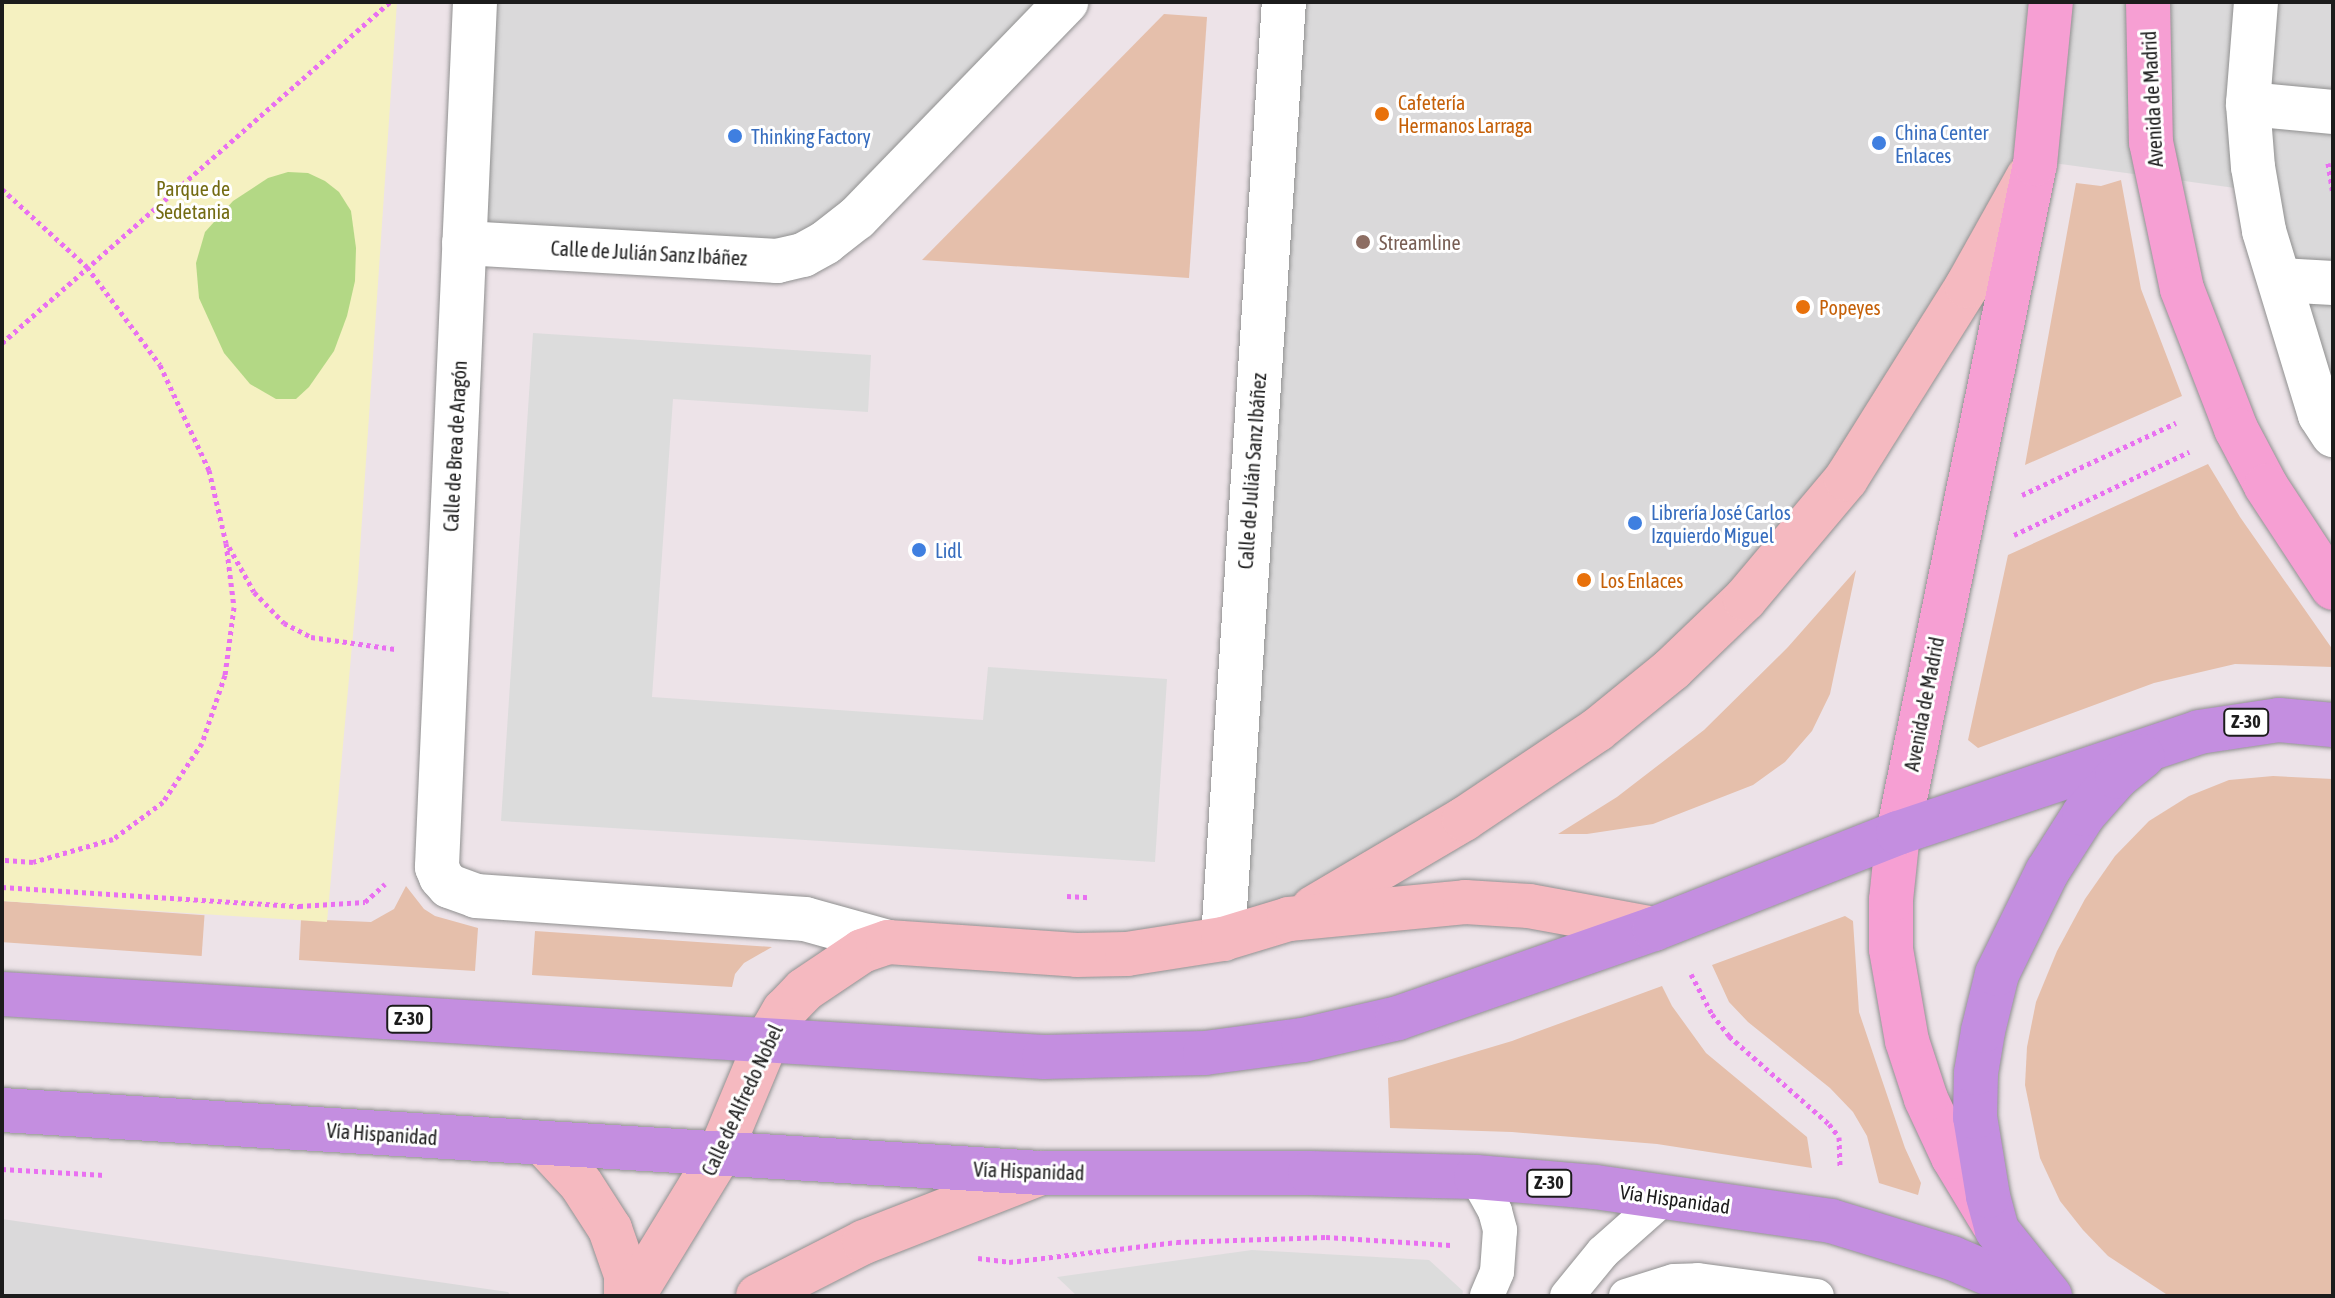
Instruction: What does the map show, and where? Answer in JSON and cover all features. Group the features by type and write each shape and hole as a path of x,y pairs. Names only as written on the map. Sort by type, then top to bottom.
{"highway":[{"name":"Z-30","path":"2,994 1044,1057 1205,1053 1303,1040 1398,1018 1654,929 1898,833 2162,743 2234,723 2279,720 2333,725"},
{"name":"Z-30","path":"2050,1296 2017,1259 1997,1230 1975,1117 1976,1073 1997,974 2047,872 2084,814 2117,777 2162,743"},
{"name":"Vía Hispanidad","path":"2,1110 1041,1173 1476,1177 1595,1187 1831,1221 1952,1258 2041,1296"}],"main road":[{"name":"Avenida de Madrid","path":"1997,1230 1948,1145 1926,1099 1907,1041 1891,949 1891,900 1898,833 2035,164 2051,2"},
{"name":"Avenida de Madrid","path":"2148,2 2151,142 2159,192 2182,289 2236,429 2266,486 2333,588"}],"street":[{"name":"Calle de Brea de Aragón","path":"443,877 445,655 475,2"},
{"name":"Calle de Julián Sanz Ibáñez","path":"464,243 777,261 803,255 857,218 1066,2"},
{"name":"Calle de Julián Sanz Ibáñez","path":"1223,939 1226,851 1284,2"},
{"path":"2256,2 2248,104 2253,167 2264,231 2320,415 2333,435"},
{"path":"2248,104 2333,112"},
{"name":"Avenida de Madrid","path":"1289,919 1386,867 1597,730 1672,669 1745,599 1846,479 1967,286 2035,164"},
{"path":"2280,280 2333,283"},
{"path":"443,877 476,896 805,919 888,942 1077,955 1141,952 1223,939 1289,919 1465,902 1529,906 1654,929"},
{"name":"Calle de Alfredo Nobel","path":"633,1296 719,1155 767,1040 784,1011 804,990 852,956 888,942"},
{"path":"544,1144 581,1184 610,1229 626,1275 626,1296"},
{"path":"758,1296 864,1242 1041,1173"}],"lane":[{"path":"1476,1177 1495,1211 1500,1230 1497,1272 1487,1296"},
{"path":"1567,1296 1603,1252 1664,1198"},
{"path":"1626,1296 1674,1281 1698,1280 1817,1296"}],"path":[{"path":"2,343 390,2"},
{"path":"2,189 87,267 160,365 209,470 226,543 234,607 225,675 202,743 163,802 113,839 33,862 2,860"},
{"path":"2013,500 2178,423"},
{"path":"1960,528 2012,536 2236,429"},
{"path":"226,543 254,592 284,623 311,637 445,655"},
{"path":"2,887 299,906 348,905 365,902 378,893 397,869 443,877"},
{"path":"1065,896 1095,897"},
{"path":"1688,969 1712,1014 1729,1036 1816,1111 1839,1137 1840,1173"},
{"path":"2,1169 120,1175"},
{"path":"963,1257 1009,1262 1177,1242 1326,1237 1459,1246"}],"shaded area":[{"path":"477,2 1062,2 822,242 462,241"},
{"path":"1288,2 2333,2 2333,457 2235,188 2039,161 1750,590 1396,858 1224,935"},
{"path":"1164,14 1207,17 1189,278 922,260"},
{"path":"2121,180 2141,289 2182,396 2025,465 2076,183 2101,186"},
{"path":"533,333 871,355 868,412 673,399 652,697 983,720 988,667 1167,679 1155,862 501,821"},
{"path":"2208,464 2240,517 2333,650 2333,667 2235,664 2154,683 1978,748 1968,740 2008,555"},
{"path":"1856,570 1830,694 1812,731 1785,762 1753,785 1653,824 1587,834 1558,834 1617,797 1704,730 1788,647"},
{"path":"2273,776 2333,779 2333,1296 2169,1296 2108,1256 2083,1230 2060,1201 2040,1158 2025,1085 2027,1047 2036,1002 2057,951 2085,899 2115,856 2149,821 2189,796 2229,780"},
{"path":"406,886 424,909 435,916 478,928 475,971 299,960 301,919 371,922 394,909"},
{"path":"2,901 205,915 202,956 2,942"},
{"path":"1845,916 1853,921 1859,1012 1905,1148 1921,1183 1918,1195 1879,1183 1867,1136 1853,1112 1830,1088 1748,1022 1729,1002 1712,965"},
{"path":"535,931 772,947 744,963 735,974 732,987 532,975"},
{"path":"1662,986 1672,1006 1706,1053 1807,1137 1812,1168 1657,1144 1512,1132 1390,1128 1388,1078 1512,1041"},
{"path":"2,1219 508,1292 511,1296 2,1296"},
{"path":"1252,1250 1429,1260 1463,1291 1462,1296 1077,1296 1057,1277"}],"green space":[{"name":"Parque de Sedetania","path":"2,2 397,2 358,579 327,922 2,901"},
{"path":"288,172 308,173 325,181 339,192 351,211 356,248 355,281 334,351 309,387 296,399 276,399 250,384 224,353 199,298 196,263 205,232 233,201 268,178"}],"place":[{"name":"Cafetería Hermanos Larraga","path":"1382,114"},
{"name":"Thinking Factory","path":"735,136"},
{"name":"China Center Enlaces","path":"1879,143"},
{"name":"Streamline","path":"1363,242"},
{"name":"Popeyes","path":"1803,307"},
{"name":"Librería José Carlos Izquierdo Miguel","path":"1635,523"},
{"name":"Lidl","path":"919,550"},
{"name":"Los Enlaces","path":"1584,580"}]}
